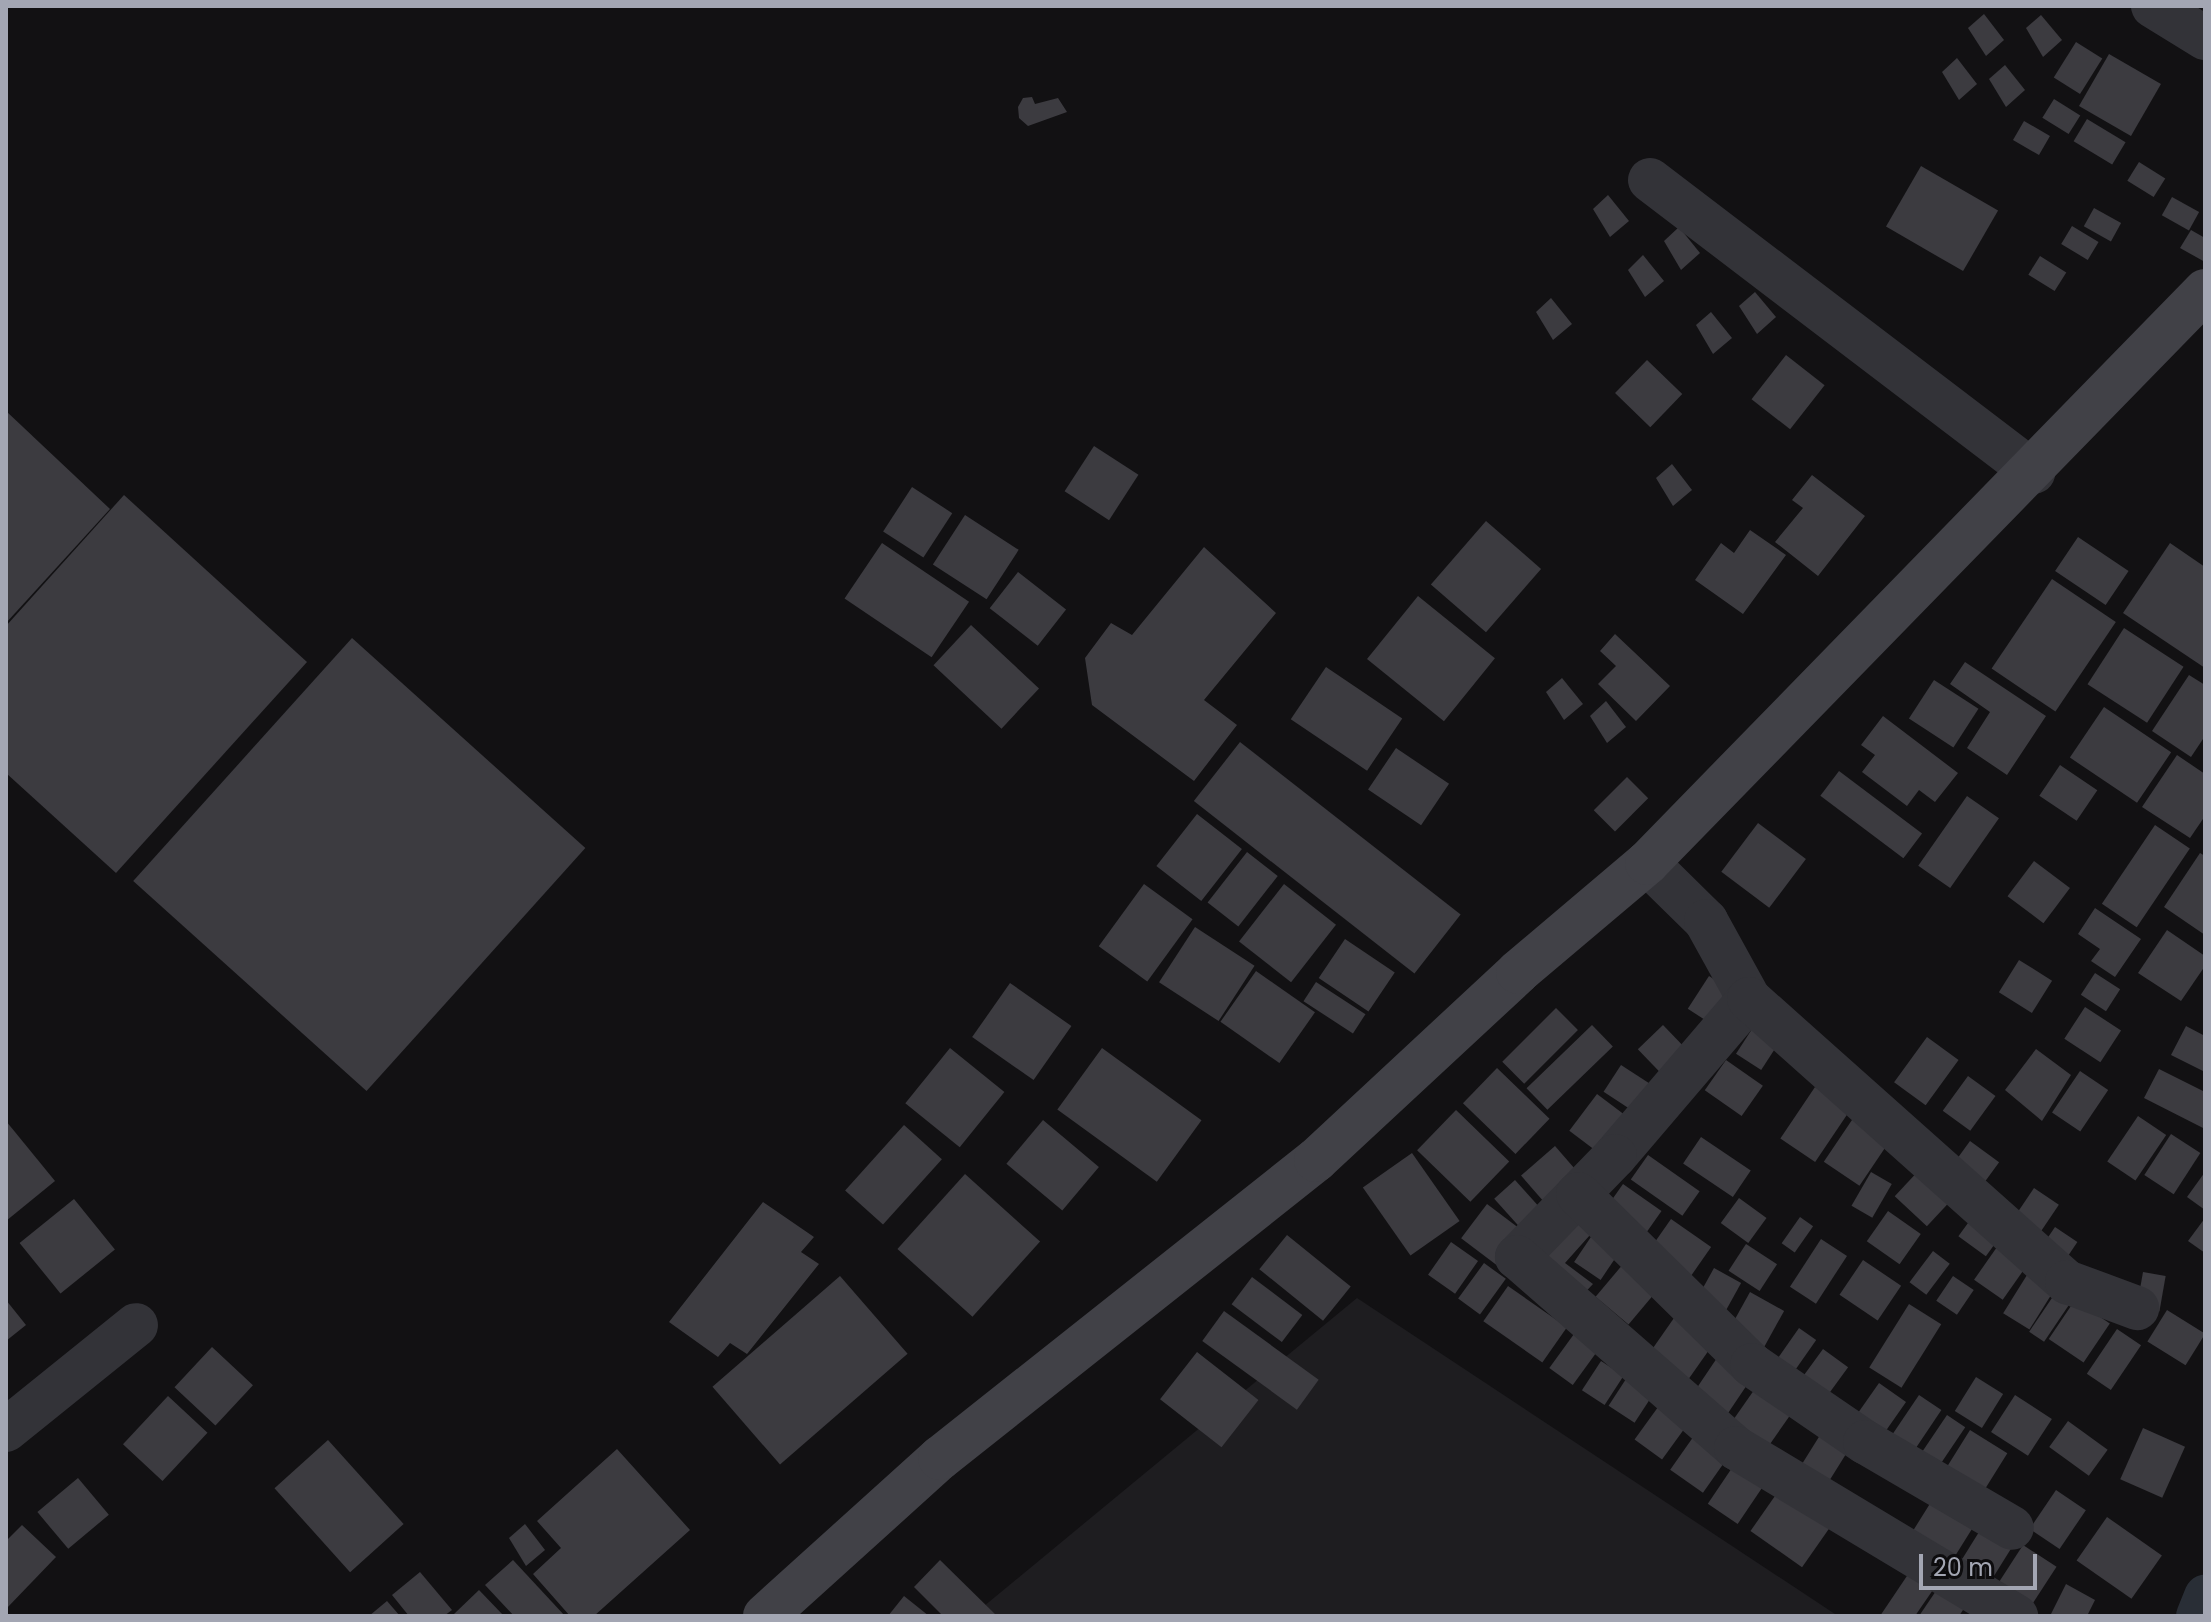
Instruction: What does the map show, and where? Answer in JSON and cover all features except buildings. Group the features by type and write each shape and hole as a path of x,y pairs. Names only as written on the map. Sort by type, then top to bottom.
{"main road":[{"path":"765,1616 940,1458 1316,1160 1518,972 1647,863 2033,472 2205,291"}],"street":[{"path":"2153,6 2205,38"},
{"path":"1650,180 2033,472"},
{"path":"1647,863 1706,921 1749,999 2067,1282 2137,1308"},
{"path":"1749,999 1578,1194 1517,1257 1736,1448 2016,1616"},
{"path":"1578,1194 1752,1365 1865,1442 2012,1528"},
{"path":"6,1430 136,1325"}],"shaded area":[{"path":"1357,1298 1838,1616 972,1616"}],"waterway":[{"path":"2197,1616 2205,1596"}]}
